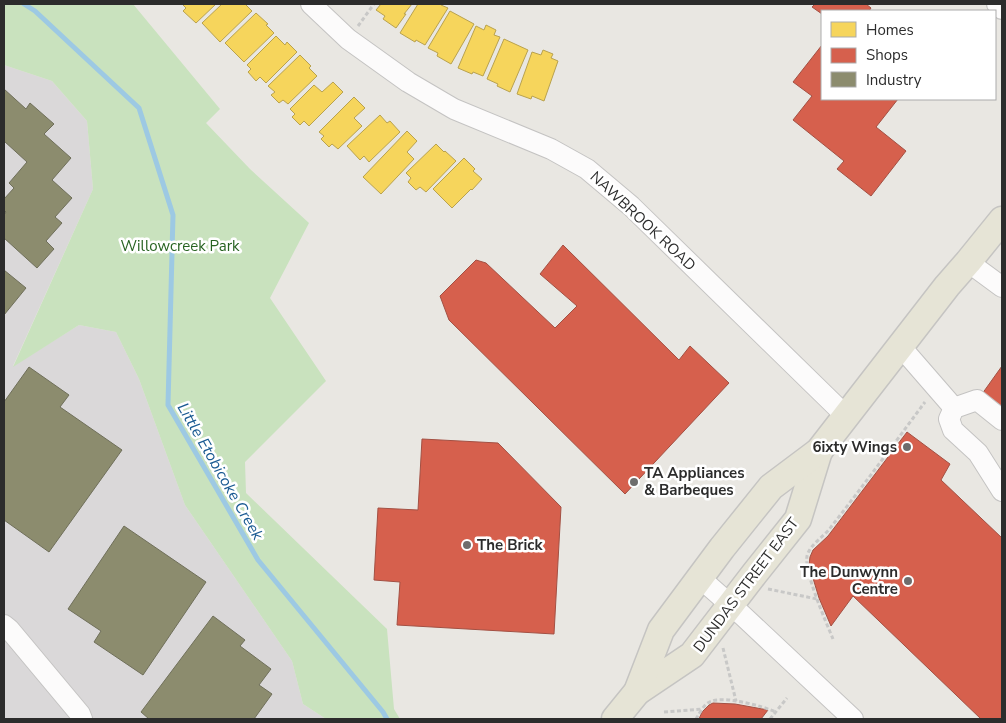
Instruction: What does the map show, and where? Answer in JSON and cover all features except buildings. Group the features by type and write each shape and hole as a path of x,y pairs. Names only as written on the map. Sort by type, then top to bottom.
{"main road":[{"name":"DUNDAS STREET EAST","path":"637,692 661,630 722,548 771,487 819,452 947,286 1002,220"},
{"name":"DUNDAS STREET EAST","path":"615,719 637,692 692,655 798,519 819,452"}],"street":[{"name":"NAWBROOK ROAD","path":"311,4 348,38 408,82 454,109 551,149 587,169 631,206 846,416"},
{"path":"997,4 1002,9"},
{"path":"968,262 1002,287"},
{"path":"901,347 954,408"},
{"path":"1002,420 977,400 954,408 949,420 953,430 978,453 1002,491"},
{"path":"700,578 853,719"},
{"path":"4,624 80,714 82,719"}],"path":[{"path":"348,38 374,4"},
{"path":"833,639 817,599 807,566 807,557 810,549 830,530 936,387"},
{"path":"764,589 817,599"},
{"path":"722,645 736,701"},
{"path":"770,719 787,698"},
{"path":"696,719 702,709 712,701 736,701 765,707 776,712"},
{"path":"664,712 702,709"}],"shaded area":[{"path":"4,65 52,81 87,121 93,189 13,366 79,325 116,332 139,379 185,505 292,661 303,704 326,719 4,719"}],"green space":[{"name":"Willowcreek Park","path":"4,4 133,4 220,109 206,123 250,169 309,223 270,298 326,381 245,462 246,493 387,629 394,709 400,719 326,719 303,704 292,661 185,505 139,379 116,332 79,325 13,367 93,189 87,121 52,81 4,65"}],"waterway":[{"name":"Little Etobicoke Creek","path":"24,4 35,11 139,108 173,215 168,405 258,560 387,719"}],"place":[{"name":"6ixty Wings","path":"907,447"},
{"name":"TA Appliances & Barbeques","path":"634,482"},
{"name":"The Brick","path":"467,545"},
{"name":"The Dunwynn Centre","path":"908,581"}]}
